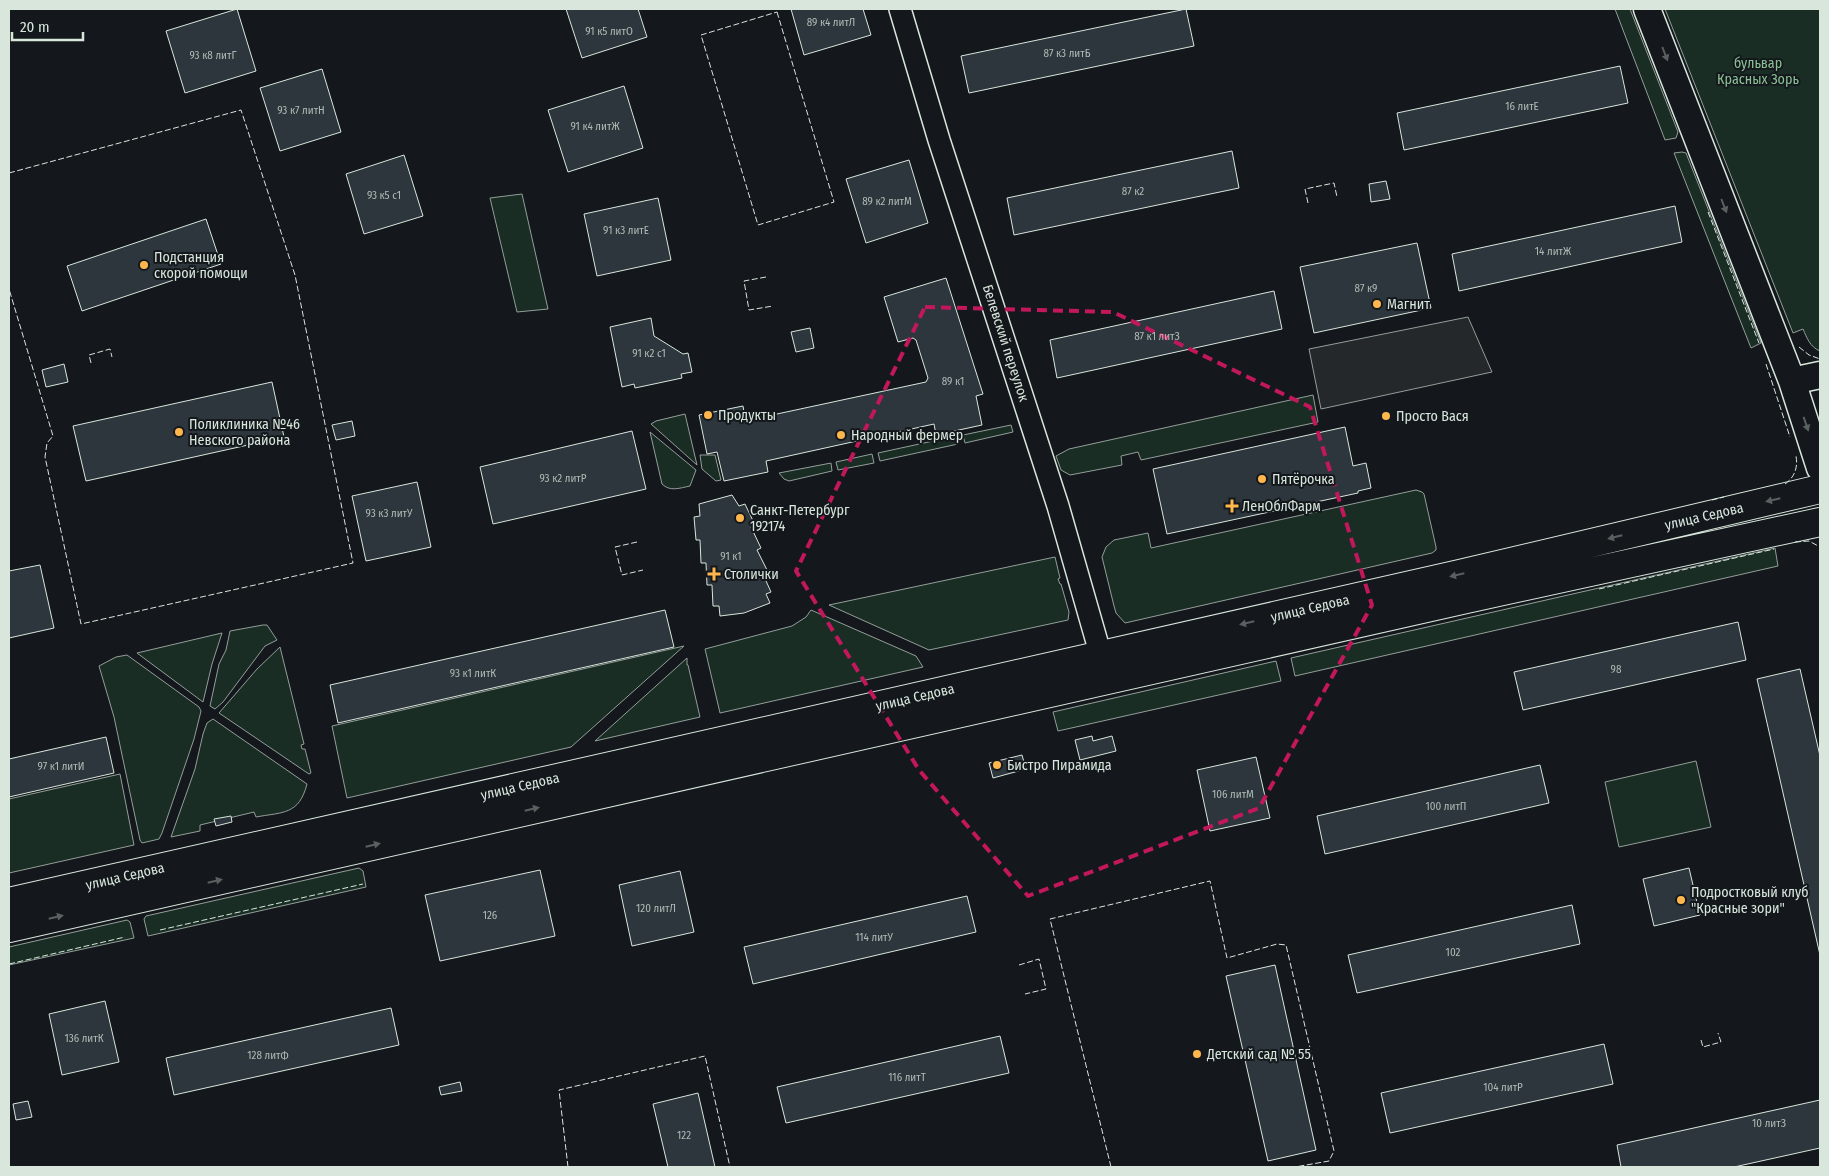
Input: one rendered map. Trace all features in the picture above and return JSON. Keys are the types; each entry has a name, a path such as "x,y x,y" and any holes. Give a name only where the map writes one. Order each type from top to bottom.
{"main road":[{"name":"улица Седова","path":"9,928 1104,667 1460,574 1820,489"},
{"name":"улица Седова","path":"9,902 1104,667 1466,599 1820,522"}],"street":[{"name":"Белевский переулок","path":"900,9 940,140 1058,506 1104,667"},
{"path":"1647,9 1792,381 1820,468"},
{"path":"1792,381 1820,375"}],"highlighted area":[{"path":"925,307 1113,312 1310,407 1372,605 1259,808 1028,896 919,770 796,571"}],"green space":[{"path":"1615,9 1630,9 1678,132 1676,138 1665,140"},
{"name":"бульвар Красных Зорь","path":"1665,9 1820,9 1820,351 1811,345 1803,329 1793,333"},
{"path":"1674,153 1686,153 1761,343 1751,348"},
{"path":"522,194 548,309 517,312 490,198"},
{"path":"1313,395 1318,422 1141,460 1138,452 1121,456 1122,465 1070,475 1061,470 1056,456 1069,449"},
{"path":"685,414 697,465 651,424"},
{"path":"1011,425 1013,432 965,443 963,435"},
{"path":"650,432 696,470 690,486 672,489 662,484"},
{"path":"956,436 958,444 880,461 878,453"},
{"path":"872,454 874,463 838,470 836,462"},
{"path":"700,455 715,455 721,480 716,481 702,469"},
{"path":"831,463 832,471 789,481 784,479 779,473"},
{"path":"1416,490 1424,494 1436,547 1436,550 1432,553 1125,623 1116,613 1102,557 1106,547 1114,540 1148,533 1151,548"},
{"path":"1775,548 1778,566 1295,676 1291,658"},
{"path":"1055,557 1060,578 1058,579 1069,612 1068,620 929,650 829,605"},
{"path":"811,610 916,656 923,667 720,713 705,649 792,626 806,617"},
{"path":"267,625 277,640 265,646 223,702 215,709 210,706 219,664 226,650 230,631"},
{"path":"222,633 203,702 137,653"},
{"path":"684,646 571,747 347,798 332,726"},
{"path":"280,647 304,744 301,745 302,749 305,749 311,773 309,774 219,713 257,669"},
{"path":"127,655 199,707 201,711 194,739 162,833 159,839 142,843 114,717 99,666 116,657"},
{"path":"687,658 687,665 700,717 595,741"},
{"path":"1276,661 1281,681 1058,731 1053,712"},
{"path":"213,719 307,784 304,794 294,807 282,813 256,817 254,812 200,825 200,831 171,837 195,769 203,734 207,723"},
{"path":"1696,761 1711,827 1619,847 1605,782"},
{"path":"120,774 134,845 9,873 9,799"},
{"path":"359,868 363,871 366,887 148,936 144,919 146,916"},
{"path":"127,920 130,922 134,938 9,965 9,947"}],"shaded area":[{"path":"1468,317 1492,372 1321,409 1309,349"}],"building":[{"path":"237,9 256,71 185,93 166,31"},
{"path":"566,9 638,9 647,37 582,58"},
{"path":"791,9 863,9 871,35 804,55"},
{"path":"1186,9 1194,46 969,93 961,56"},
{"path":"1620,66 1628,103 1404,150 1397,113"},
{"path":"322,69 341,132 280,151 260,88"},
{"path":"624,86 643,148 568,172 548,110"},
{"path":"1232,151 1239,188 1014,235 1007,198"},
{"path":"404,155 423,216 364,234 346,174"},
{"path":"909,160 928,223 866,243 846,179"},
{"path":"1386,181 1390,199 1371,202 1369,184"},
{"path":"658,198 671,260 597,276 584,214"},
{"path":"1675,206 1682,242 1459,291 1452,254"},
{"name":"Подстанция скорой помощи","path":"206,219 221,264 82,311 67,266"},
{"path":"1417,243 1431,308 1314,333 1300,267"},
{"path":"946,278 983,394 976,396 982,425 936,435 934,424 766,461 768,472 724,481 717,452 707,454 699,415 743,406 745,418 749,420 926,382 928,378 916,340 913,338 898,342 884,297"},
{"path":"1274,291 1282,329 1057,378 1050,340"},
{"path":"651,318 654,336 683,354 688,353 692,372 681,374 682,378 635,388 634,384 622,387 610,327"},
{"path":"810,328 814,348 796,352 791,332"},
{"path":"64,364 68,382 46,387 42,370"},
{"name":"Поликлиника №46 Невского района","path":"272,382 284,437 86,481 73,426"},
{"path":"352,421 355,436 336,440 332,425"},
{"name":"Пятёрочка","path":"1345,427 1353,466 1366,463 1371,488 1358,491 1358,493 1167,534 1153,469"},
{"path":"632,431 646,489 493,524 480,467"},
{"path":"417,482 431,547 366,561 352,496"},
{"path":"732,495 739,506 745,504 755,525 751,527 761,548 757,550 767,570 762,572 771,592 766,594 770,603 744,613 720,616 719,606 713,606 712,585 707,585 706,563 701,563 700,540 696,540 694,517 700,516 699,504"},
{"path":"40,565 54,628 9,638 9,571"},
{"path":"665,610 674,647 338,723 330,685"},
{"path":"1738,622 1746,660 1523,710 1514,672"},
{"path":"1800,669 1820,756 1820,955 1757,679"},
{"path":"1092,736 1093,741 1112,736 1116,751 1080,760 1075,740"},
{"path":"106,737 114,773 9,797 9,759"},
{"path":"1022,755 1026,769 993,778 989,763"},
{"path":"1256,757 1270,818 1210,831 1197,770"},
{"path":"1540,765 1549,803 1325,854 1317,816"},
{"path":"231,816 232,822 216,826 214,819"},
{"path":"1689,868 1700,915 1654,926 1643,879"},
{"path":"540,870 555,936 440,961 425,895"},
{"path":"680,871 694,932 632,946 619,885"},
{"path":"967,896 976,932 753,984 744,947"},
{"path":"1572,905 1580,944 1357,993 1348,955"},
{"path":"1275,965 1316,1150 1268,1161 1226,976"},
{"path":"105,1001 119,1062 62,1075 49,1014"},
{"path":"391,1008 399,1045 174,1095 166,1058"},
{"path":"1000,1036 1009,1073 786,1123 777,1087"},
{"path":"1604,1044 1613,1084 1390,1133 1381,1093"},
{"path":"460,1082 462,1091 441,1095 439,1087"},
{"path":"698,1093 715,1167 668,1167 653,1104"},
{"path":"1820,1100 1820,1148 1734,1167 1621,1167 1617,1145"},
{"path":"28,1101 32,1117 16,1120 13,1104"}],"fence":[{"path":"777,12 834,202 758,225 701,35 777,12"},
{"path":"9,173 241,110 295,275 353,563 81,624 45,457 47,443 53,436 9,289"},
{"path":"1308,203 1305,189 1334,183 1337,197"},
{"path":"1708,212 1759,343"},
{"path":"766,277 744,281 749,310 773,306"},
{"path":"1799,347 1809,355 1820,359"},
{"path":"91,363 89,355 110,349 112,357"},
{"path":"1766,364 1790,437"},
{"path":"1785,484 1795,472 1796,456"},
{"path":"1712,500 1724,497"},
{"path":"1795,542 1809,541 1820,547"},
{"path":"637,542 615,547 622,575 643,570"},
{"path":"1599,589 1774,549"},
{"path":"1111,1167 1050,919 1210,881 1227,958 1277,944 1286,945 1334,1151 1329,1161 1295,1167"},
{"path":"160,930 363,884"},
{"path":"9,964 125,937"},
{"path":"1019,965 1039,959 1046,989 1025,994"},
{"path":"1701,1040 1703,1047 1721,1042 1718,1033"},
{"path":"568,1167 559,1090 705,1056 730,1167"}],"place":[{"name":"Подстанция скорой помощи","path":"144,265"},
{"name":"Магнит","path":"1377,304"},
{"name":"Продукты","path":"708,415"},
{"name":"Просто Вася","path":"1386,416"},
{"name":"Поликлиника №46 Невского района","path":"179,432"},
{"name":"Народный фермер","path":"841,435"},
{"name":"Пятёрочка","path":"1262,479"},
{"name":"ЛенОблФарм","path":"1232,506"},
{"name":"Санкт-Петербург 192174","path":"740,518"},
{"name":"Столички","path":"714,574"},
{"name":"Бистро Пирамида","path":"997,765"},
{"name":"Подростковый клуб \"Красные зори\"","path":"1681,900"},
{"name":"Детский сад № 55","path":"1197,1054"}]}
